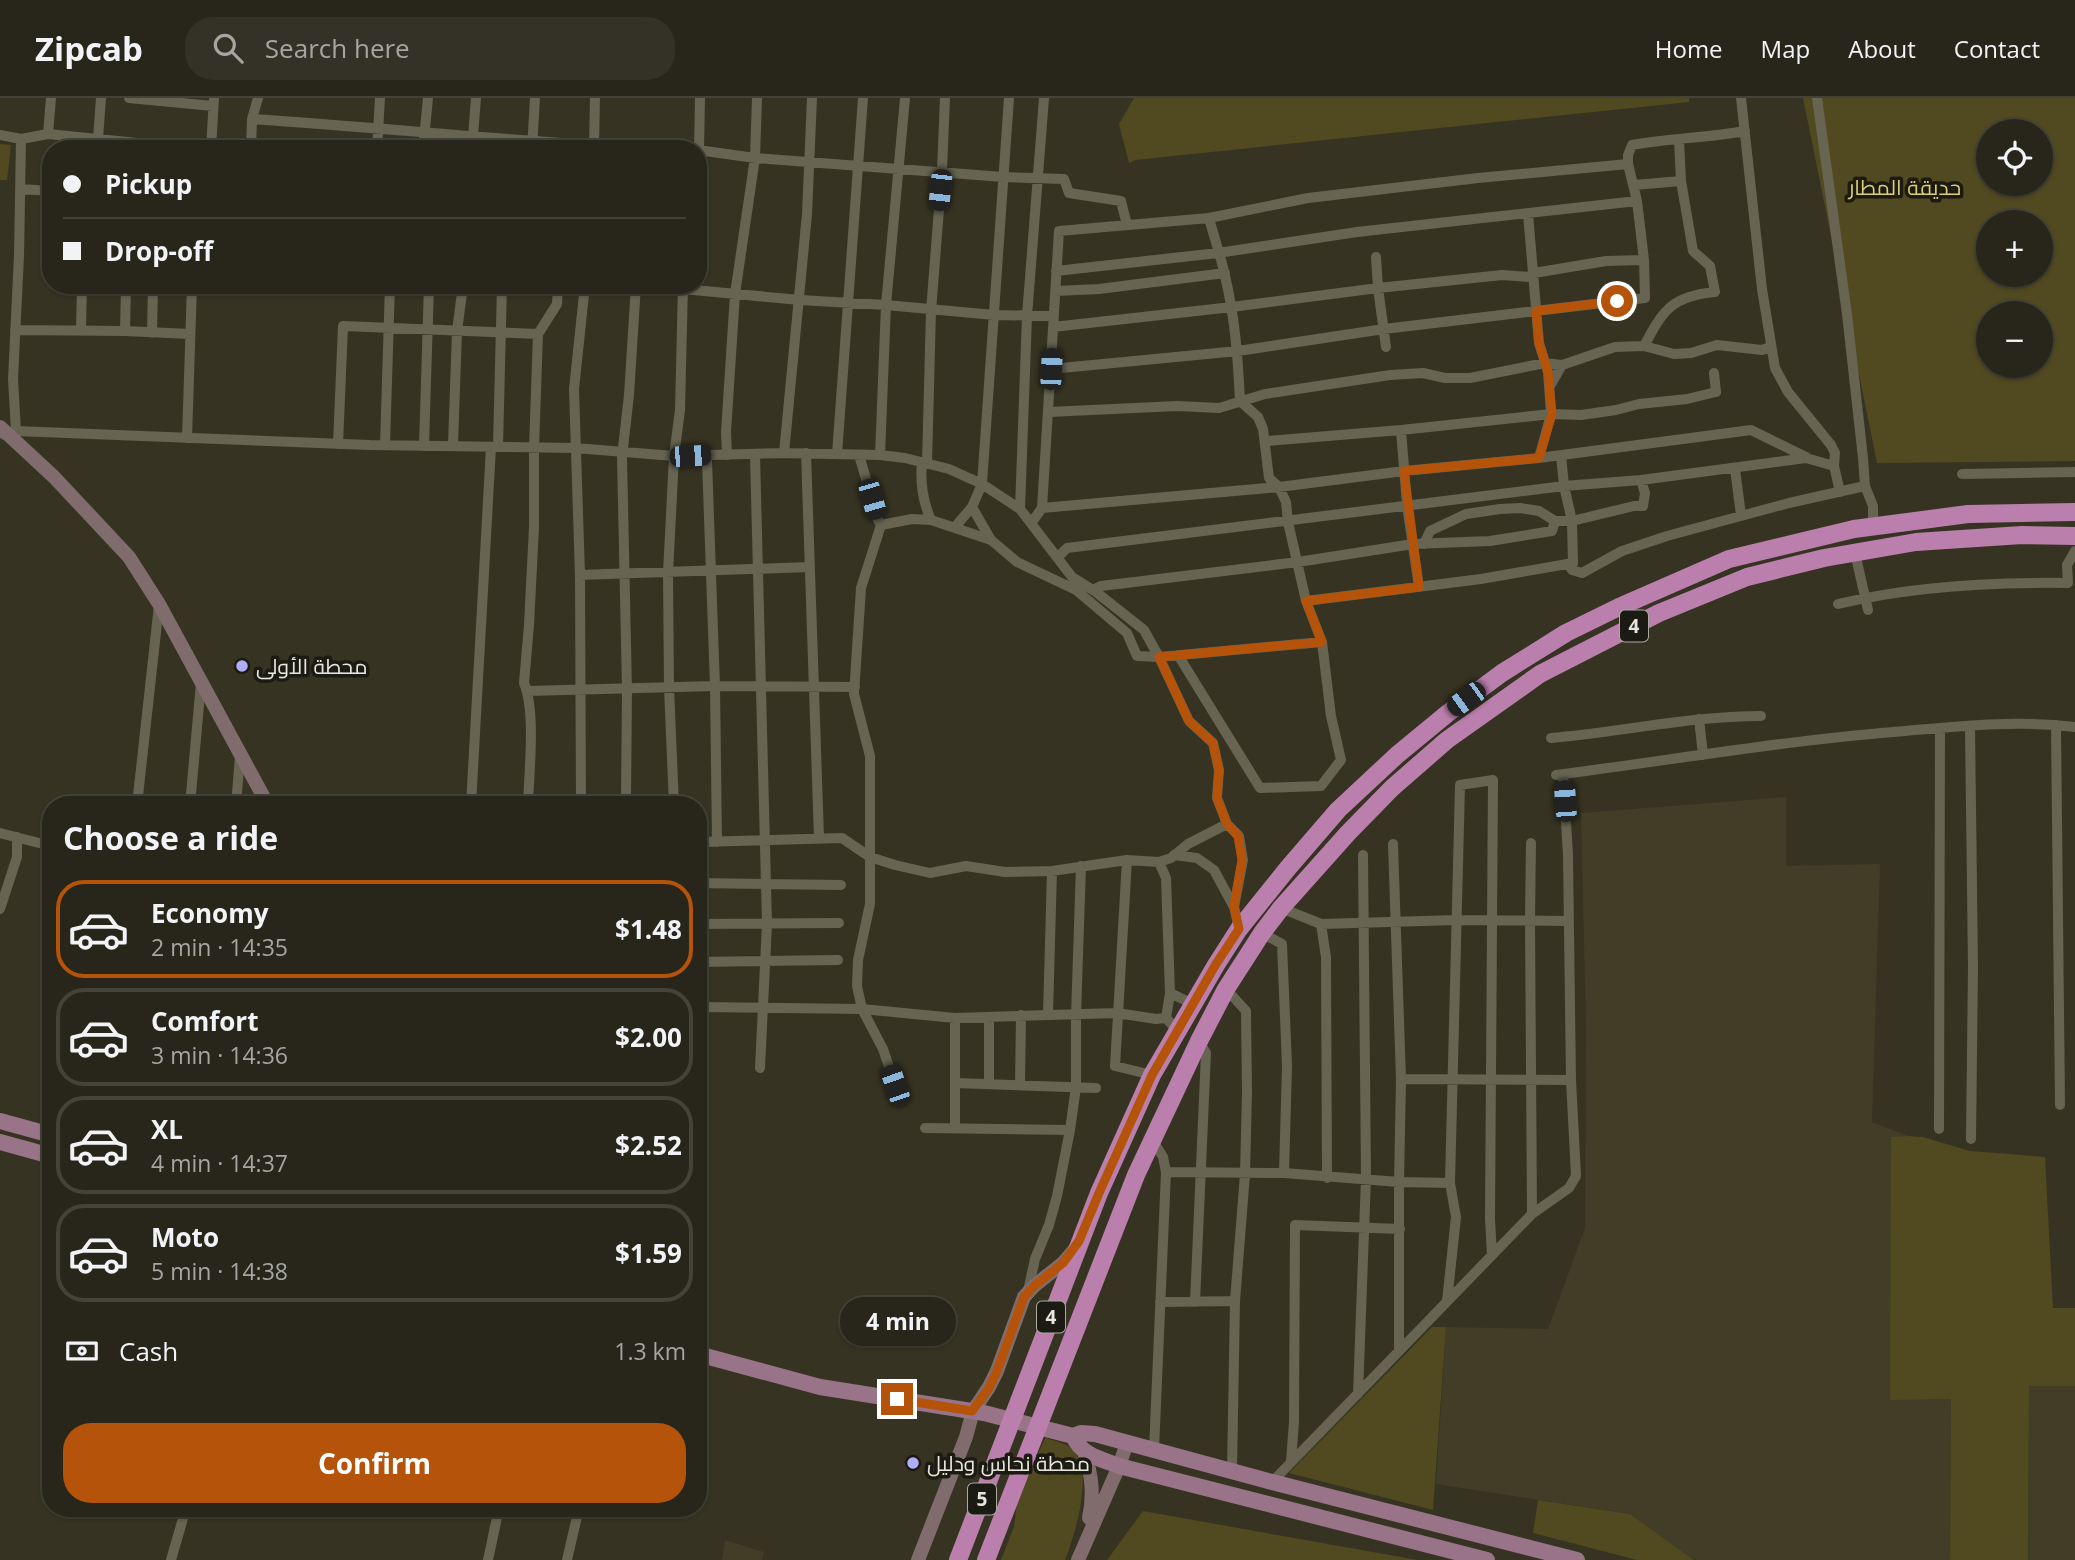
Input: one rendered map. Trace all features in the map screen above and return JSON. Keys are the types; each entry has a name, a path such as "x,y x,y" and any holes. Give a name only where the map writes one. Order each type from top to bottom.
{"highway":[{"name":"4","path":"1018,1403 1079,1241 1172,1024 1193,1003 1239,929 1288,868 1338,810 1397,755 1502,673 1566,633 1728,559 1874,526 1968,514 2075,512"},
{"name":"4","path":"1047,1404 1151,1139 1226,989 1281,908 1392,788 1447,740 1540,674 1658,613 1746,577 1824,558 1916,542 2022,535 2075,536"},
{"name":"5","path":"958,1560 1018,1403"},
{"name":"5","path":"986,1560 1047,1404"}],"main road":[{"path":"0,1121 42,1133"},
{"path":"0,1142 42,1154"},
{"path":"707,1356 820,1387 972,1411 1073,1436 1089,1433 1577,1560"},
{"path":"1073,1436 1084,1452 1119,1466 1487,1560"}],"street":[{"path":"48,134 51,98"},
{"path":"98,139 101,98"},
{"path":"129,98 214,102 212,140"},
{"path":"252,140 257,98"},
{"path":"377,140 380,98"},
{"path":"424,140 428,98"},
{"path":"473,140 476,98"},
{"path":"532,140 535,98"},
{"path":"594,140 595,98"},
{"path":"698,140 700,98"},
{"path":"727,455 726,432 735,294 755,158 757,98"},
{"path":"784,453 807,214 812,98"},
{"path":"837,454 863,98"},
{"path":"880,455 886,305 905,98"},
{"path":"932,520 925,508 920,478 924,463 945,98"},
{"path":"955,527 972,507 982,484 1009,98"},
{"path":"1020,509 1027,316 1044,98"},
{"path":"1751,98 1742,102 1770,347 1775,368 1788,393 1835,453 1834,466 1840,492"},
{"path":"1816,98 1847,314 1865,485 1874,506 1874,526"},
{"path":"253,119 425,131 498,140"},
{"path":"1051,369 1238,351 1384,329 1645,298 1644,260 1637,201 1628,164 1632,145 1745,131"},
{"path":"0,135 21,139 48,134 103,140"},
{"path":"6,432 13,379 21,139"},
{"path":"1644,346 1660,317 1676,302 1701,293 1715,292 1710,266 1693,251 1681,181 1679,139"},
{"path":"707,151 755,158 1063,179 1069,193 1121,201 1127,225"},
{"path":"1032,522 1042,508 1059,231 1209,218 1308,198 1628,164"},
{"path":"1634,185 1681,181"},
{"path":"20,189 42,190"},
{"path":"1056,271 1217,253 1357,232 1637,201"},
{"path":"1528,214 1539,343 1548,372 1552,414 1539,458"},
{"path":"1178,655 1260,788 1321,786 1341,760 1331,716 1322,642 1306,601 1286,502 1279,488 1269,478 1263,429 1258,417 1240,401 1238,351 1231,307 1209,218"},
{"path":"1377,257 1386,347"},
{"path":"1053,327 1378,288 1502,275 1529,277 1534,273 1606,261 1644,260"},
{"path":"1056,291 1099,289 1224,273"},
{"path":"707,290 994,316 1054,316"},
{"path":"81,330 82,294"},
{"path":"125,331 126,294"},
{"path":"152,333 153,294"},
{"path":"187,438 192,294"},
{"path":"385,445 390,294"},
{"path":"424,446 428,294"},
{"path":"453,445 457,331 462,294"},
{"path":"472,796 502,294"},
{"path":"528,796 531,739 524,683 533,551 538,334 556,304 557,294"},
{"path":"581,796 580,575 574,388 584,294"},
{"path":"625,796 627,690 622,451 629,395 635,294"},
{"path":"674,796 668,573 674,456 680,410 683,294"},
{"path":"338,444 343,326 538,334"},
{"path":"15,330 190,334"},
{"path":"1049,412 1177,406 1219,408 1265,394 1390,375 1423,373 1445,378 1470,378 1545,363 1562,365 1615,347 1644,346 1674,354 1691,353 1717,345 1762,350 1770,347"},
{"path":"1549,386 1562,365"},
{"path":"1266,441 1552,414 1581,415 1616,411 1639,404 1716,393 1714,373"},
{"path":"1401,430 1407,505 1418,544 1419,587"},
{"path":"1042,508 1279,488 1751,430 1806,458 1834,466"},
{"path":"6,432 338,444 575,448 674,456 859,454 880,455 949,469 982,484 1020,509 1072,577 1144,630 1189,721 1213,743 1219,770 1217,798 1227,824 1238,836 1242,860 1234,906"},
{"path":"6,432 54,477 129,557 159,604 263,796"},
{"path":"806,453 819,838"},
{"path":"859,454 881,525 862,588 855,687 870,757 870,904 857,986 862,1009 883,1049 895,1085"},
{"path":"705,455 715,687 717,842"},
{"path":"755,455 767,884 765,1007 760,1068"},
{"path":"1306,601 1481,579 1573,563 1572,521 1564,486 1561,455"},
{"path":"1058,557 1067,548 1564,486 1735,469 1806,458"},
{"path":"1735,469 1741,516"},
{"path":"1962,474 2075,471"},
{"path":"1418,544 1430,531 1466,514 1520,508 1539,511 1555,521 1572,521 1643,506 1641,480"},
{"path":"1569,564 1572,570 1582,573 1622,551 1667,536 1865,485"},
{"path":"972,507 991,540 1017,562 1076,590 1127,633 1137,656 1159,657 1322,642"},
{"path":"881,525 912,519 932,520 991,540"},
{"path":"1093,590 1101,586 1418,544 1490,541 1534,535 1552,531 1555,521"},
{"path":"1838,604 1865,597 1985,584 2072,583 2067,565 2075,551"},
{"path":"1855,553 1868,610"},
{"path":"580,575 808,567"},
{"path":"138,796 159,604"},
{"path":"191,796 201,681"},
{"path":"527,691 855,687"},
{"path":"1551,738 1699,719 1761,716"},
{"path":"1699,719 1703,755"},
{"path":"1272,1482 1532,1214 1570,1188 1576,1175 1571,1080 1568,855 1560,775 1830,737 2003,724 2075,727"},
{"path":"2056,725 2060,1105"},
{"path":"1970,726 1973,967 1971,1139"},
{"path":"1939,1129 1940,728"},
{"path":"237,796 240,756"},
{"path":"1447,1301 1456,1217 1450,1183 1460,785 1493,780 1492,1255"},
{"path":"707,842 842,838 870,857 930,873 966,866 1004,872 1052,871 1127,860 1159,862 1227,824"},
{"path":"0,833 42,843"},
{"path":"0,909 17,857 17,837"},
{"path":"1393,844 1401,1079 1399,1350"},
{"path":"1531,844 1532,1214"},
{"path":"1174,855 1197,858 1214,870 1234,906 1239,929"},
{"path":"1359,1394 1366,1178 1363,855"},
{"path":"1127,860 1115,1066 1152,1075"},
{"path":"707,1007 862,1009 955,1018 1118,1013 1172,1024 1166,878 1159,862"},
{"path":"1031,1289 1035,1259 1057,1196 1076,1087 1081,866"},
{"path":"1048,1014 1052,871"},
{"path":"707,883 841,885"},
{"path":"1281,908 1321,924 1457,920 1569,921"},
{"path":"707,924 838,923"},
{"path":"1321,924 1326,957 1327,1178"},
{"path":"1262,933 1282,944 1287,1066 1284,1173"},
{"path":"707,962 838,960"},
{"path":"1226,989 1246,1011 1245,1174 1235,1301 1232,1471"},
{"path":"1170,993 1193,1003"},
{"path":"1020,1085 1021,1015"},
{"path":"989,1017 989,1083"},
{"path":"955,1018 955,1127"},
{"path":"1195,1302 1206,1053 1199,1041"},
{"path":"1401,1079 1571,1080"},
{"path":"955,1083 1096,1088"},
{"path":"925,1128 1070,1130"},
{"path":"1151,1139 1163,1157 1166,1172 1154,1450"},
{"path":"1166,1172 1284,1173 1327,1178 1450,1183"},
{"path":"1291,1461 1294,1422 1295,1225 1400,1229"},
{"path":"918,1560 965,1437 972,1411 989,1388 997,1371 1021,1304 1031,1289 1063,1263 1079,1241"},
{"path":"1031,1289 1051,1286 1060,1293"},
{"path":"1160,1302 1235,1301"},
{"path":"1078,1560 1127,1443"},
{"path":"1084,1452 1092,1479 1093,1501 1086,1541"},
{"path":"171,1560 183,1517"},
{"path":"488,1560 497,1517"},
{"path":"567,1560 577,1517"}],"shaded area":[{"path":"1786,797 1786,866 1880,864 1872,1122 1953,1153 1950,1560 1694,1560 1630,1514 1436,1484 1446,1327 1548,1329 1585,1228 1586,1026 1581,813"},
{"path":"2029,1386 2075,1386 2075,1560 2028,1560"},
{"path":"725,1540 764,1552 762,1560 722,1560"}],"green space":[{"path":"1134,98 1689,98 1689,102 1135,160 1129,163 1119,124"},
{"name":"حديقة المطار","path":"1803,98 2075,98 2075,461 1877,463"},
{"path":"0,144 11,145 7,180 0,180"},
{"path":"1891,1137 1923,1137 1970,1151 2045,1157 2053,1308 2075,1308 2075,1386 2029,1386 2028,1560 1950,1560 1951,1399 1890,1400"},
{"path":"1432,1327 1446,1327 1433,1510 1289,1473"},
{"path":"1045,1438 1069,1446 1080,1463 1080,1506 1069,1549 1065,1560 1001,1560 1014,1527 1017,1502"},
{"path":"1538,1500 1630,1514 1694,1560 1637,1560 1533,1533"},
{"path":"1143,1511 1418,1560 1107,1560"}],"place":[{"name":"محطة الأولى","path":"242,666"},
{"name":"محطة نحاس ودليل","path":"913,1463"}],"route":[{"path":"897,1399 972,1411 989,1388 1024,1297 1072,1254 1152,1075 1239,929 1234,906 1242,860 1238,836 1227,824 1217,798 1219,770 1213,743 1189,721 1159,657 1322,642 1306,601 1419,587 1404,471 1539,458 1552,414 1548,372 1539,343 1536,311 1617,301"}]}
